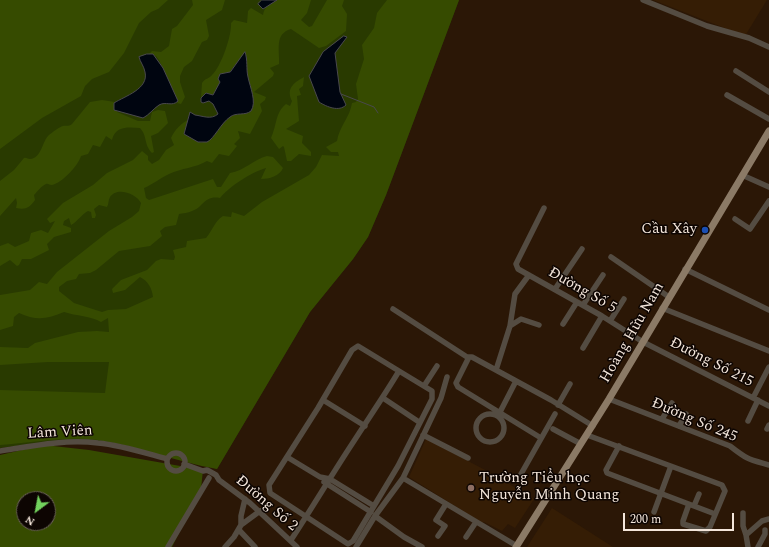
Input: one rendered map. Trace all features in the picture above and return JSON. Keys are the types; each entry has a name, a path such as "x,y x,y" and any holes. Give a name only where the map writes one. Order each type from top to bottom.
{"main road":[{"name":"Hoàng Hữu Nam","path":"517,547 593,426 685,269 769,131"}],"street":[{"path":"643,0 707,26 749,38 769,47"},
{"path":"736,71 769,92"},
{"path":"727,95 769,119"},
{"path":"742,175 769,187"},
{"path":"735,219 750,229 769,201"},
{"name":"Đường Số 5","path":"544,208 516,264 518,269 602,316 642,342"},
{"path":"555,289 582,249"},
{"path":"611,258 669,297"},
{"path":"685,269 769,310"},
{"path":"563,324 603,274"},
{"path":"496,370 510,326 515,294 529,275"},
{"path":"610,321 624,299"},
{"path":"662,308 769,351"},
{"path":"393,309 467,357 472,357 496,370 593,426"},
{"path":"582,348 602,316"},
{"path":"510,326 521,318 539,325"},
{"name":"Đường Số 215","path":"642,342 769,406"},
{"path":"356,547 373,514 374,506 398,466 432,399 432,391 358,346 352,350 323,400 268,488 270,493 348,544 353,541 373,514 403,478 441,398 447,377"},
{"path":"469,357 456,383 458,387 499,414 541,438"},
{"path":"424,386 437,366"},
{"path":"748,421 755,399 769,367"},
{"path":"291,540 399,371"},
{"path":"499,414 516,382"},
{"path":"558,406 570,384"},
{"path":"383,398 419,422"},
{"name":"Đường Số 245","path":"609,399 730,446 741,456 752,462 769,465"},
{"path":"323,400 365,426"},
{"path":"662,419 672,404"},
{"path":"487,414 499,414 504,425 502,436 492,441 482,439 476,430 478,420 487,414"},
{"path":"521,474 555,414"},
{"path":"679,426 686,414"},
{"path":"553,429 582,444"},
{"path":"423,435 468,458"},
{"path":"587,435 722,485 725,491 710,527 706,531 683,524 691,505 699,494"},
{"name":"Lâm Viên","path":"0,451 34,445 85,442 110,445 167,460"},
{"path":"619,446 606,470 607,473 715,514"},
{"name":"Lâm Viên","path":"178,453 183,456 184,464 181,469 173,471 168,467 167,460 170,455 178,453"},
{"path":"287,457 320,477 330,479 374,506"},
{"name":"Lâm Viên","path":"184,464 203,472 210,471 216,474 219,480"},
{"path":"654,512 670,466"},
{"name":"Lâm Viên","path":"203,472 208,478"},
{"path":"320,477 326,485 373,514 404,537 422,547"},
{"path":"168,547 208,478 219,480"},
{"path":"403,478 517,547"},
{"name":"Đường Số 2","path":"219,480 260,511 297,547"},
{"path":"245,499 240,528 255,547"},
{"path":"438,536 445,526 436,520 446,504"},
{"path":"225,547 240,528 260,511"},
{"path":"743,513 743,526 748,547"},
{"path":"746,535 762,521 769,519"},
{"path":"466,537 476,522"},
{"path":"758,547 765,534 765,530"}],"shaded area":[{"path":"262,0 277,0 263,9 258,4"},
{"path":"653,0 767,0 745,36"},
{"path":"344,36 347,37 335,53 340,92 346,105 340,108 333,108 319,102 309,76 323,52"},
{"path":"245,52 247,74 253,99 253,107 251,111 230,117 207,142 198,142 184,134 190,112 195,115 207,117 213,117 218,114 213,104 209,101 203,103 201,102 201,98 206,93 213,95 220,82 218,79 220,74 230,72"},
{"path":"147,54 153,54 163,68 178,101 173,104 159,105 143,118 114,110 114,103 135,91 143,83 145,72 139,57"},
{"name":"Trường Tiểu học Nguyễn Minh Quang","path":"426,439 489,472 534,499 515,528 508,524 502,531 484,522 482,523 409,477"},
{"path":"552,508 613,547 527,547"}],"green space":[{"path":"0,0 459,0 386,195 368,237 353,259 310,312 217,469 161,454 100,442 24,445 0,448"},
{"path":"0,0 168,0 139,23 124,53 109,72 92,79 85,86 81,96 42,118 0,149"},
{"path":"192,0 225,0 222,10 206,20 209,36 207,40 202,42 192,61 184,67 180,76 180,82 185,97 181,104 177,103 178,101 159,60 156,56 149,54 152,51 161,52 169,46 172,29 177,26 193,5"},
{"path":"277,0 311,0 307,13 301,20 309,27 312,26 327,0 344,0 342,6 347,14 346,31 326,46 319,48 291,29 286,31 282,35 279,43 279,64 270,68 274,73 273,76 254,92 266,97 260,104 262,111 250,134 238,131 240,138 234,144 237,146 229,156 219,154 212,163 207,161 174,172 144,188 146,198 149,200 213,179 217,187 221,187 230,173 240,170 267,156 273,157 283,168 282,171 274,176 261,179 266,168 260,170 229,189 220,198 210,198 196,209 179,214 176,225 165,227 160,231 162,236 150,246 119,251 96,270 90,273 79,274 76,279 67,281 59,287 59,291 74,303 102,312 108,310 126,309 153,297 149,285 140,277 125,290 113,293 112,289 121,280 147,270 156,261 161,259 174,260 175,257 173,250 186,247 187,241 206,238 223,216 231,217 232,212 244,216 262,202 309,175 316,167 322,155 339,156 338,152 331,152 326,147 337,141 352,103 356,102 358,99 356,84 364,59 362,45 374,28 377,13 387,0 459,0 386,195 368,237 353,259 310,312 217,469 128,446 98,440 61,439 0,445 0,390 105,393 109,362 48,362 0,365 0,347 28,348 35,343 78,332 109,332 108,318 101,322 93,318 64,312 47,318 36,318 19,313 14,317 13,326 0,330 0,295 30,290 39,282 47,284 57,272 109,231 139,211 141,203 127,192 117,192 113,194 109,198 107,207 99,205 94,209 96,215 95,218 92,218 91,212 88,211 71,225 69,218 64,221 63,225 71,228 71,232 54,237 47,244 49,250 31,259 22,259 17,266 10,260 0,266 0,246 8,243 15,247 29,241 31,233 41,230 48,233 55,221 50,223 47,219 63,203 93,185 107,173 133,160 142,151 148,156 148,160 152,164 159,160 166,150 174,145 171,138 174,132 189,119 184,134 201,143 212,139 220,125 231,115 249,113 253,100 247,77 245,52 230,72 220,74 220,81 215,94 204,94 201,98 202,83 211,76 219,65 228,43 231,23 234,20 247,23 248,11 251,8 263,15 268,6"},
{"path":"304,77 303,86 299,89 301,95 297,96 299,121 286,129 303,136 302,143 311,152 311,156 299,154 291,161 287,161 284,147 283,146 279,149 271,138 280,111 286,104 290,106 292,101 290,97 290,90 294,84"},
{"path":"102,100 115,102 117,112 138,121 150,121 152,112 158,110 165,111 168,123 158,133 151,136 154,152 152,153 149,149 144,134 140,128 123,128 116,132 112,140 106,136 100,147 93,145 88,154 81,156 65,178 56,184 47,184 42,186 34,195 35,200 29,207 22,209 16,208 16,198 0,216 0,181 14,170 24,158 30,159 37,156 49,135 61,127 72,124 90,102"},
{"path":"44,445 89,450 203,470 201,489 172,547 0,547 0,455"}],"waterway":[{"path":"341,94 374,107 378,113"}],"place":[{"name":"Cầu Xây","path":"705,230"},
{"name":"Trường Tiểu học Nguyễn Minh Quang","path":"471,488"}]}
